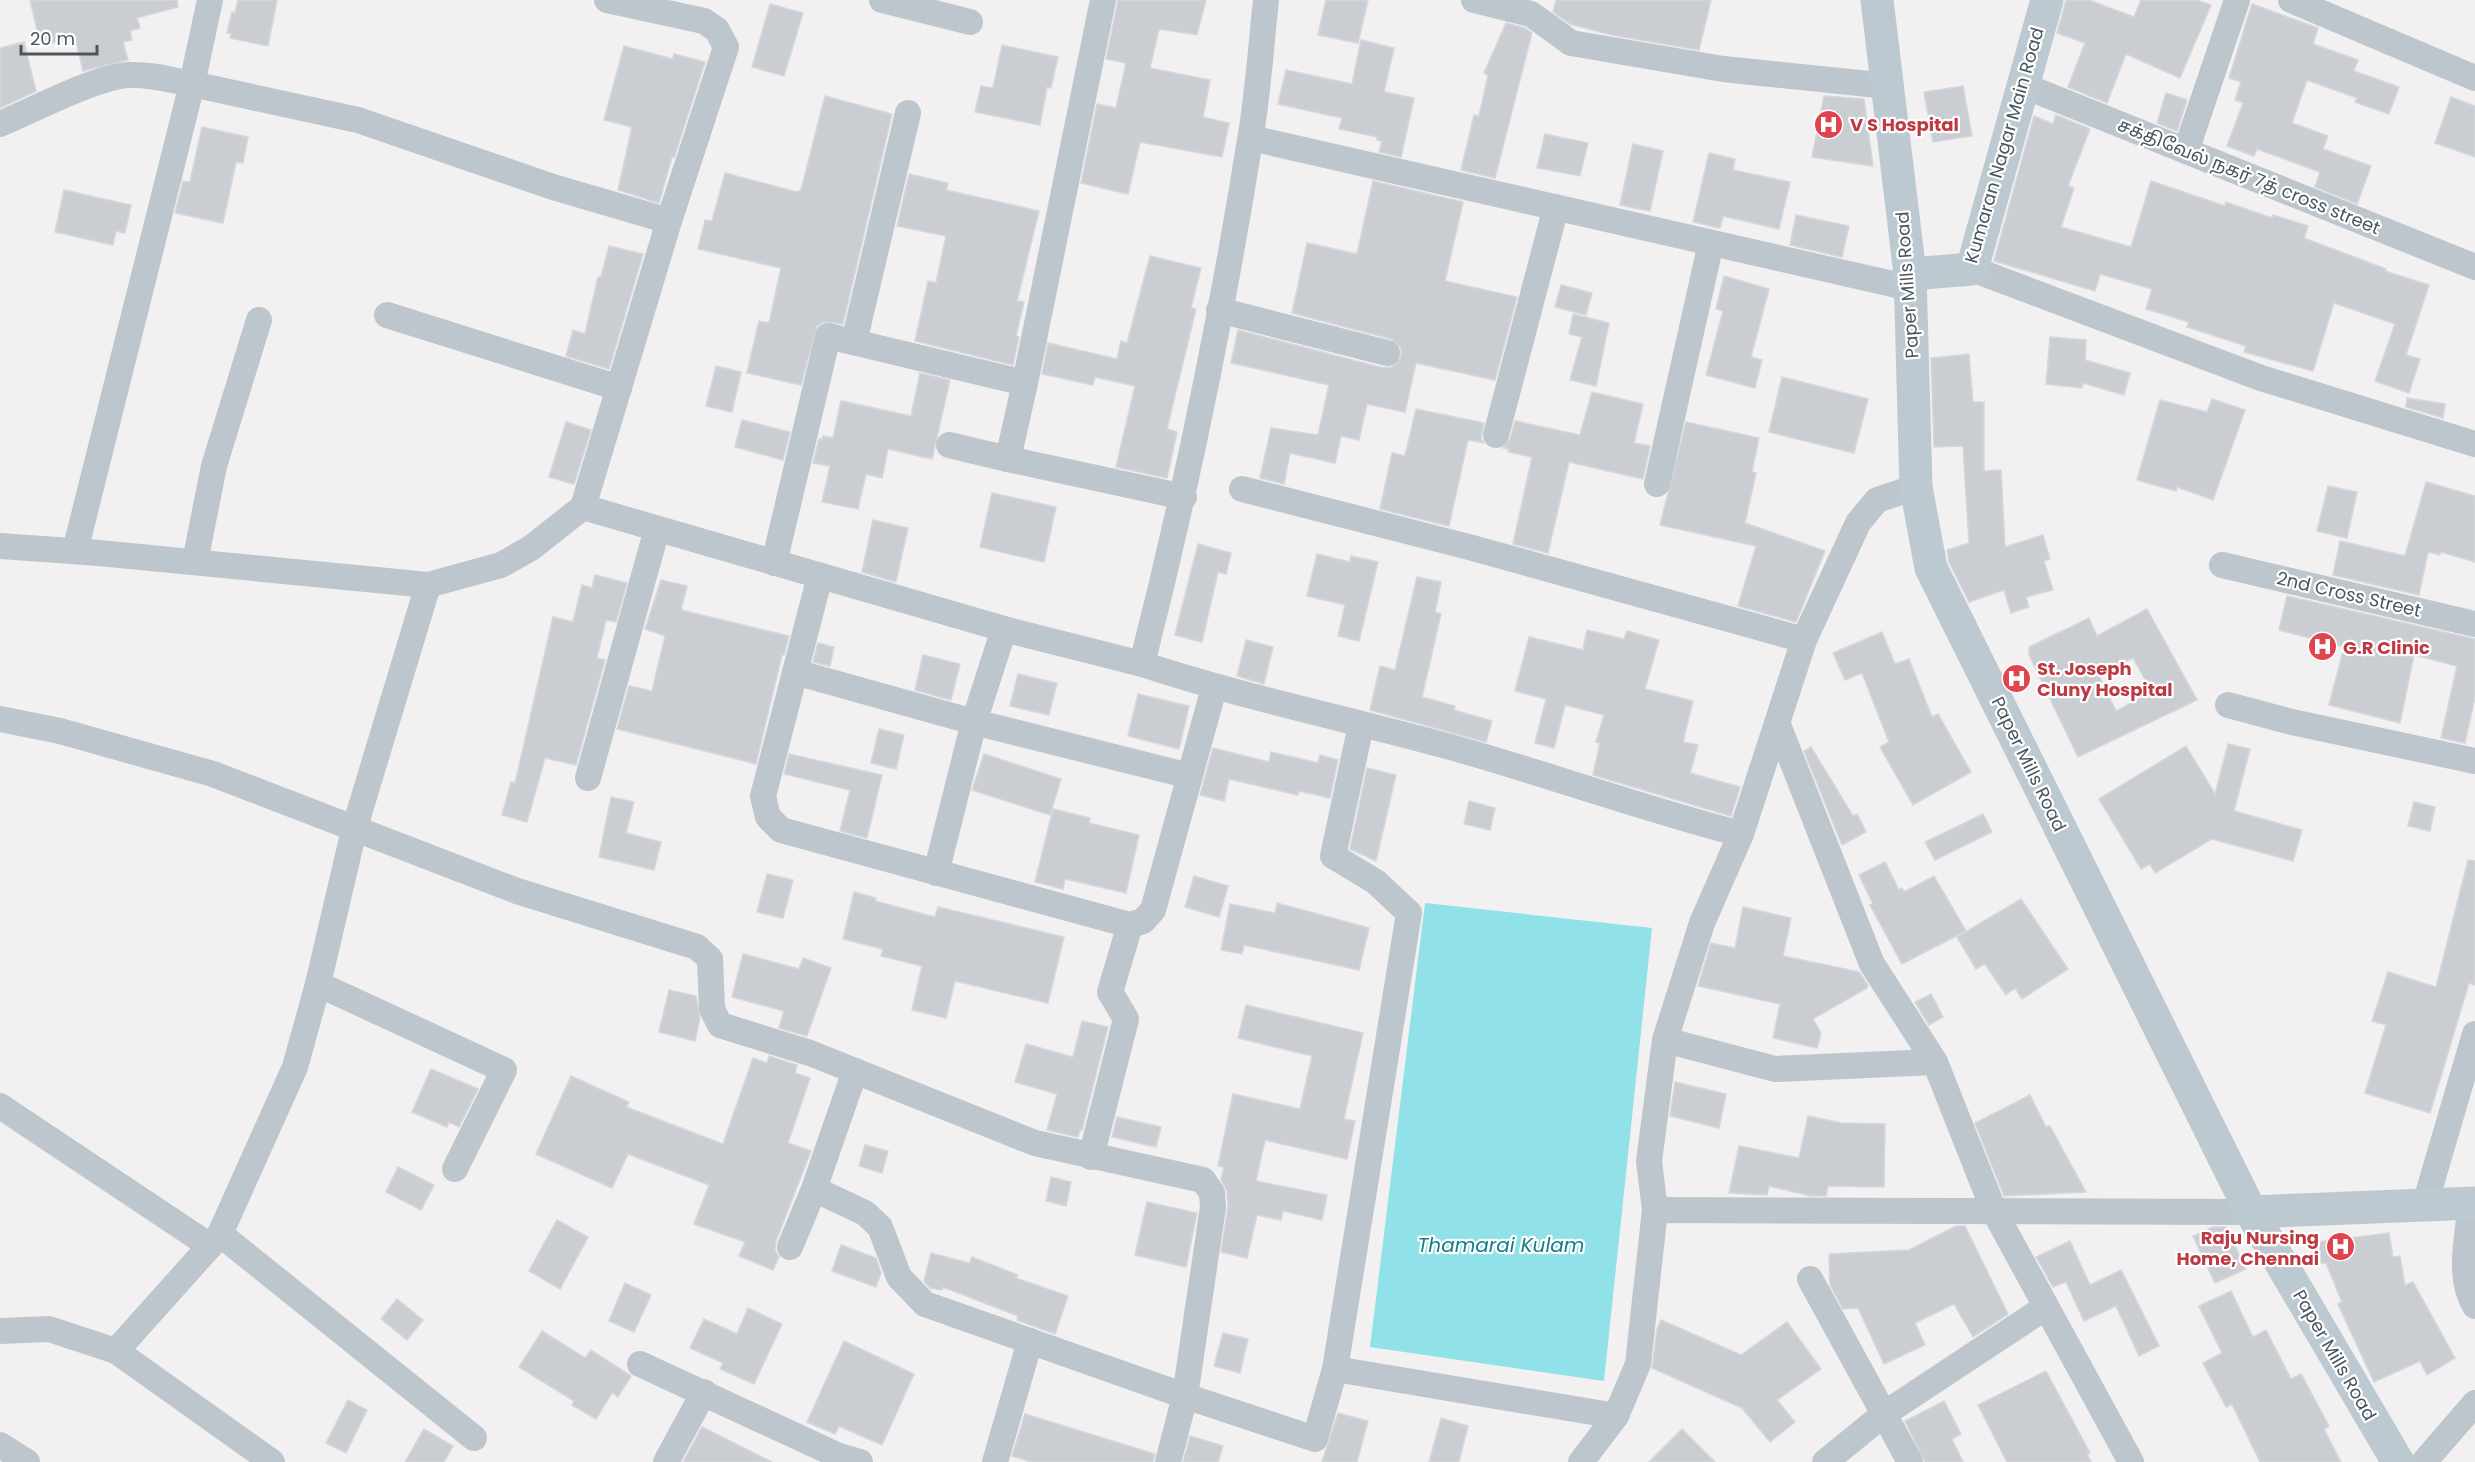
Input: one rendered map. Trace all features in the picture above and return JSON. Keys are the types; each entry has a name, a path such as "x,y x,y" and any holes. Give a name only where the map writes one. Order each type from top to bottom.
{"main road":[{"name":"Paper Mills Road","path":"1877,0 1910,281 1916,487 1931,568 2251,1212 2398,1462"},
{"name":"Kumaran Nagar Main Road","path":"1910,281 1972,269 2047,0"},
{"path":"2251,1212 2473,1203"}],"street":[{"path":"75,551 192,84 210,0"},
{"path":"0,546 75,551 428,585 501,565 540,542 583,507 669,221 726,46 706,10 607,0"},
{"path":"882,0 970,22"},
{"path":"1008,459 1103,0"},
{"path":"1142,664 1184,497 1219,310 1251,138 1266,0"},
{"path":"1474,0 1533,7 1571,43 1724,69 1888,86"},
{"path":"2186,151 2237,0"},
{"path":"2291,0 2475,78"},
{"path":"0,123 91,84 126,75 145,75 358,120 553,186 669,221"},
{"name":"சக்திவேல் நகர் 7த் cross street","path":"2022,85 2475,267"},
{"path":"854,342 908,113"},
{"path":"1251,138 1712,243 1910,281"},
{"path":"1496,435 1556,207"},
{"path":"1657,484 1712,243"},
{"path":"1972,269 2261,378 2475,444"},
{"path":"1219,310 1387,352"},
{"path":"387,315 619,388"},
{"path":"195,562 214,466 259,320"},
{"path":"774,563 828,336 1025,383"},
{"path":"949,445 1184,497"},
{"path":"1581,1462 1616,1416 1638,1364 1655,1210 1649,1161 1665,1040 1702,923 1741,834 1804,640 1858,523 1877,500 1916,487"},
{"path":"1242,489 1469,547 1804,640"},
{"path":"583,507 1004,629 1142,664 1214,688 1455,748 1668,815 1741,834"},
{"path":"588,778 657,529"},
{"name":"2nd Cross Street","path":"2222,565 2475,624"},
{"path":"820,576 763,796 768,817 781,830 1130,925 1143,921 1153,910 1214,688"},
{"path":"116,1351 215,1240 296,1067 354,830 428,585"},
{"path":"936,873 974,722 1004,629"},
{"path":"795,672 974,722 1190,776"},
{"path":"2228,705 2292,722 2475,761"},
{"path":"0,719 60,731 213,774 354,830 559,906 697,947 710,959 712,1009 720,1025 810,1053 1035,1143 1203,1180 1212,1193 1213,1207 1185,1396 1168,1462"},
{"path":"814,1190 865,1213 880,1227 899,1277 925,1304 1185,1396 1316,1450 1335,1369 1409,913 1376,882 1333,856 1361,724"},
{"path":"1778,725 1872,964 1935,1062 1994,1211 2131,1462"},
{"path":"1091,1157 1126,1019 1110,992 1130,925"},
{"path":"318,984 504,1070 455,1169"},
{"path":"2425,1204 2475,1034"},
{"path":"1665,1040 1775,1069 1935,1062"},
{"path":"790,1247 814,1190 855,1071"},
{"path":"0,1106 215,1240 474,1438"},
{"path":"2473,1203 2465,1280 2469,1297 2475,1306"},
{"path":"1655,1210 2251,1212"},
{"path":"1810,1279 1910,1462"},
{"path":"1825,1462 1884,1414 2046,1307"},
{"path":"0,1331 49,1329 116,1351 272,1462"},
{"path":"995,1462 1030,1341"},
{"path":"640,1364 845,1460"},
{"path":"1335,1369 1616,1416"},
{"path":"666,1462 704,1392"},
{"path":"2424,1462 2475,1403"},
{"path":"0,1445 27,1462"}],"water":[{"name":"Thamarai Kulam","path":"1425,903 1652,928 1604,1381 1370,1347"}],"building":[{"path":"30,0 177,0 178,7 137,18 140,28 130,31 132,40 123,42 128,60 83,71 75,37 41,46"},
{"path":"238,0 277,0 268,46 230,38 231,34 227,33 232,12 235,13"},
{"path":"1118,0 1206,0 1197,35 1159,29 1150,68 1210,80 1203,117 1229,123 1222,157 1140,142 1128,194 1081,183 1097,104 1116,108 1126,63 1106,59"},
{"path":"1326,0 1368,0 1358,43 1318,35"},
{"path":"1556,0 1711,0 1699,50 1612,35 1570,24 1553,12"},
{"path":"2066,0 2089,0 2134,17 2141,0 2197,0 2211,5 2180,78 2126,54 2107,103 2068,87 2085,43 2057,33"},
{"path":"770,4 803,13 784,76 752,67"},
{"path":"2252,4 2318,28 2313,44 2358,60 2354,71 2399,87 2389,114 2355,102 2357,98 2307,80 2292,123 2328,136 2323,149 2371,166 2357,204 2315,187 2320,172 2257,149 2254,156 2227,146 2243,103 2235,100 2241,82 2229,78"},
{"path":"1506,23 1525,28 1532,33 1495,178 1461,170 1474,115 1479,116 1488,75 1484,73"},
{"path":"1361,40 1394,48 1384,92 1414,98 1401,157 1379,152 1382,141 1377,140 1377,137 1339,129 1342,118 1278,104 1286,70 1352,84"},
{"path":"24,42 36,91 0,108 0,48"},
{"path":"1002,45 1058,57 1051,88 1047,87 1040,125 975,112 981,86 993,88"},
{"path":"624,46 673,59 674,54 705,62 674,158 672,157 659,203 618,190 632,127 604,120"},
{"path":"1963,86 1972,136 1933,142 1924,92"},
{"path":"2166,93 2187,100 2177,131 2157,123"},
{"path":"825,96 892,114 843,324 824,322 817,326 801,385 747,373 759,321 769,323 781,268 698,249 705,220 712,221 725,173 797,192 801,190"},
{"path":"1824,96 1864,99 1873,166 1812,157"},
{"path":"2451,97 2475,106 2475,157 2435,143"},
{"path":"2056,115 2090,129 2068,186 2074,188 2061,227 2131,247 2151,181 2225,206 2226,202 2272,218 2273,215 2308,226 2304,238 2386,269 2385,271 2429,285 2406,355 2420,359 2409,393 2375,381 2395,324 2334,303 2313,371 2244,352 2246,346 2187,327 2189,322 2146,309 2152,289 2100,274 2095,291 1994,261 2034,116 2053,124"},
{"path":"202,127 248,137 243,163 236,162 223,223 175,213 183,181 190,182"},
{"path":"1545,134 1588,143 1580,176 1537,168"},
{"path":"1633,144 1663,151 1650,211 1620,205"},
{"path":"1709,153 1735,159 1733,170 1790,182 1779,229 1723,216 1720,228 1693,222"},
{"path":"909,174 948,183 946,190 1039,211 1017,301 1024,302 1016,336 1019,337 1013,365 915,341 928,281 936,283 946,236 897,226"},
{"path":"1373,181 1463,202 1445,281 1517,297 1495,380 1416,363 1405,412 1367,404 1359,440 1341,436 1335,463 1290,453 1284,484 1260,478 1271,428 1318,435 1329,385 1231,363 1238,330 1383,368 1392,367 1401,357 1401,348 1391,339 1292,313 1307,243 1357,254"},
{"path":"64,190 131,205 125,233 116,231 113,245 55,232"},
{"path":"1796,215 1849,226 1842,257 1790,245"},
{"path":"609,246 643,254 609,369 566,356 573,330 585,334 598,277 601,277"},
{"path":"1150,256 1201,268 1191,308 1196,309 1167,429 1177,432 1167,478 1116,467 1135,386 1095,377 1093,385 1042,374 1048,343 1117,359 1121,341 1127,343"},
{"path":"1724,276 1769,289 1751,357 1762,360 1755,388 1706,375 1723,311 1716,309"},
{"path":"1561,285 1592,293 1586,315 1555,307"},
{"path":"1573,314 1609,323 1596,386 1570,380 1582,337 1569,334"},
{"path":"2050,337 2086,340 2085,360 2130,373 2124,395 2083,383 2082,388 2046,384"},
{"path":"1969,354 1973,402 1984,402 1984,471 2001,470 2005,547 2043,535 2050,559 2044,561 2053,590 2026,597 2029,607 2011,613 2004,590 1969,602 1949,562 1947,550 1969,543 1963,446 1934,447 1931,358"},
{"path":"716,366 741,372 732,412 706,406"},
{"path":"920,373 950,380 932,459 888,449 882,478 866,474 858,509 822,502 830,466 813,463 819,439 822,440 823,436 833,438 841,401 911,416"},
{"path":"1782,377 1868,399 1854,453 1769,432"},
{"path":"1592,392 1643,404 1634,443 1650,446 1643,479 1569,462 1548,553 1513,544 1532,457 1508,452 1509,449 1503,448 1510,439 1515,421 1580,435"},
{"path":"2407,398 2445,404 2443,418 2406,407"},
{"path":"2212,399 2245,410 2213,500 2177,487 2176,491 2137,480 2160,400 2207,412"},
{"path":"1416,409 1484,423 1481,438 1484,443 1468,440 1449,526 1380,509 1392,453 1405,456"},
{"path":"742,420 790,432 783,460 735,447"},
{"path":"566,422 591,430 574,484 549,477"},
{"path":"1686,422 1759,438 1752,472 1756,473 1745,523 1825,551 1796,622 1738,606 1756,546 1660,525"},
{"path":"2426,482 2475,496 2475,562 2441,552 2440,555 2428,552 2419,595 2333,575 2340,541 2405,556"},
{"path":"2328,486 2357,492 2347,538 2317,531"},
{"path":"992,493 1056,507 1044,562 980,547"},
{"path":"873,520 908,528 896,582 862,572"},
{"path":"1198,544 1231,553 1226,574 1218,572 1202,642 1175,635"},
{"path":"1317,554 1350,562 1351,556 1378,562 1359,641 1338,636 1345,605 1307,596"},
{"path":"595,575 627,583 616,622 606,620 597,658 605,660 576,765 545,758 527,822 502,815 511,782 515,783 553,617 573,622 582,585 592,588"},
{"path":"1417,577 1441,582 1435,612 1441,614 1422,697 1455,706 1454,710 1492,721 1486,742 1370,710 1380,666 1395,670"},
{"path":"661,580 687,586 681,610 789,636 784,655 782,655 756,764 617,729 629,686 652,691 665,636 645,629"},
{"path":"2287,596 2475,639 2475,697 2465,743 2441,738 2457,666 2414,655 2400,723 2329,705 2344,647 2279,630"},
{"path":"2147,609 2197,700 2078,757 2029,655 2029,647 2089,618 2097,636","holes":["2133,658 2152,692 2116,711 2099,675"]},
{"path":"1587,630 1624,639 1627,631 1659,640 1645,689 1693,701 1683,742 1698,745 1690,773 1740,787 1731,816 1593,775 1600,743 1596,742 1604,715 1565,705 1554,748 1535,743 1546,699 1515,691 1529,637 1583,650"},
{"path":"1882,632 1895,664 1909,659 1932,717 1938,714 1971,772 1913,805 1880,747 1889,742 1862,673 1845,680 1833,653"},
{"path":"1246,640 1273,647 1264,684 1237,676"},
{"path":"818,643 834,647 830,666 813,662"},
{"path":"923,655 960,664 951,700 915,690"},
{"path":"1018,674 1057,683 1049,715 1010,706"},
{"path":"1138,694 1189,706 1179,749 1128,736"},
{"path":"879,729 904,735 896,769 871,763"},
{"path":"2228,744 2250,749 2234,811 2302,830 2293,861 2212,839 2155,873 2150,864 2141,869 2099,799 2186,746 2215,794"},
{"path":"1811,747 1853,816 1857,814 1866,832 1842,845 1804,751"},
{"path":"1213,748 1269,762 1271,752 1318,763 1320,755 1338,760 1330,798 1299,791 1298,795 1229,779 1224,801 1200,795"},
{"path":"789,754 882,775 867,838 840,831 850,790 784,774"},
{"path":"984,754 1061,779 1050,815 972,790"},
{"path":"1367,768 1396,775 1376,861 1350,849"},
{"path":"611,797 634,802 626,833 661,842 654,870 599,857"},
{"path":"1469,801 1495,808 1490,830 1464,824"},
{"path":"2414,802 2435,807 2430,831 2408,826"},
{"path":"1053,809 1090,818 1089,823 1139,835 1126,893 1065,879 1063,889 1035,882"},
{"path":"1983,814 1992,832 1935,860 1925,842"},
{"path":"2468,860 2475,861 2475,985 2469,983 2430,1113 2365,1093 2386,1025 2372,1021 2388,972 2436,987"},
{"path":"1885,862 1899,890 1902,888 1904,892 1934,876 1966,931 1902,964 1870,905 1873,904 1859,875"},
{"path":"767,874 793,880 783,918 757,912"},
{"path":"1194,876 1228,886 1219,917 1185,907"},
{"path":"854,892 876,898 875,901 935,917 938,907 1064,937 1048,1003 955,981 946,1018 912,1010 922,966 881,956 883,949 843,939"},
{"path":"2021,899 2068,969 2022,999 2015,988 2006,995 1985,964 1976,969 1957,937"},
{"path":"1277,903 1369,928 1359,970 1244,945 1242,954 1221,950 1230,904 1275,913"},
{"path":"1743,907 1791,918 1783,956 1859,972 1868,985 1867,988 1813,1019 1821,1033 1817,1048 1773,1038 1780,1004 1698,986 1711,943 1735,948"},
{"path":"743,954 799,969 803,958 831,968 807,1036 779,1028 784,1011 732,997"},
{"path":"669,990 696,996 700,1018 695,1041 659,1032"},
{"path":"1931,994 1943,1017 1929,1025 1915,1002"},
{"path":"1246,1005 1363,1033 1344,1119 1355,1121 1347,1159 1265,1140 1256,1181 1327,1195 1322,1220 1283,1211 1281,1220 1257,1215 1247,1258 1221,1252 1228,1206 1227,1191 1221,1180 1224,1167 1218,1166 1233,1094 1300,1109 1312,1056 1238,1038"},
{"path":"1082,1021 1108,1027 1082,1130 1078,1137 1047,1130 1057,1094 1015,1082 1026,1044 1073,1057"},
{"path":"769,1056 797,1065 795,1073 810,1078 788,1143 811,1151 776,1241 775,1250 779,1257 773,1270 739,1256 745,1242 694,1224 709,1185 628,1154 612,1188 536,1154 571,1076 629,1102 626,1107 723,1144 753,1058 767,1063"},
{"path":"431,1069 478,1089 459,1127 449,1122 447,1127 412,1112"},
{"path":"1675,1082 1726,1094 1719,1128 1670,1116"},
{"path":"2030,1095 2046,1127 2050,1126 2086,1192 2004,1196 1975,1123"},
{"path":"1808,1116 1841,1123 1885,1124 1884,1187 1828,1186 1826,1196 1811,1196 1769,1186 1767,1195 1729,1193 1739,1146 1799,1158"},
{"path":"1117,1117 1161,1127 1156,1147 1112,1137"},
{"path":"865,1145 888,1151 882,1173 859,1166"},
{"path":"398,1167 434,1185 421,1210 386,1192"},
{"path":"1051,1177 1071,1182 1066,1206 1046,1201"},
{"path":"1147,1202 1197,1213 1186,1267 1135,1255"},
{"path":"557,1220 588,1237 560,1289 529,1271"},
{"path":"1956,1226 1965,1226 2008,1314 1973,1337 1954,1304 1915,1323 1925,1345 1884,1364 1858,1308 1843,1309 1830,1285 1829,1254 1909,1250"},
{"path":"2213,1227 2226,1227 2246,1269 2215,1283 2193,1236"},
{"path":"2389,1233 2393,1257 2400,1256 2405,1285 2413,1282 2455,1358 2427,1375 2420,1361 2374,1382 2338,1304 2342,1302 2326,1263 2321,1263 2318,1242"},
{"path":"2070,1241 2090,1285 2121,1270 2159,1346 2139,1356 2116,1306 2084,1321 2066,1282 2053,1287 2036,1257"},
{"path":"841,1245 876,1258 881,1273 876,1287 832,1271"},
{"path":"931,1253 969,1263 972,1257 1018,1275 1016,1278 1068,1296 1055,1334 1017,1320 1018,1316 943,1287 942,1290 930,1288 924,1281"},
{"path":"625,1283 651,1295 634,1332 609,1321"},
{"path":"2231,1291 2253,1337 2266,1330 2291,1379 2301,1374 2329,1426 2324,1429 2341,1462 2260,1462 2232,1404 2226,1407 2203,1363 2222,1353 2199,1306"},
{"path":"397,1299 423,1320 407,1340 381,1319"},
{"path":"748,1308 782,1324 754,1384 720,1369 723,1363 690,1348 704,1319 737,1334"},
{"path":"1661,1320 1741,1355 1787,1322 1821,1369 1777,1400 1795,1422 1770,1442 1742,1408 1652,1368 1657,1329"},
{"path":"542,1331 585,1358 591,1350 631,1376 618,1397 612,1393 596,1419 572,1405 574,1401 519,1367"},
{"path":"1223,1333 1248,1339 1240,1373 1214,1366"},
{"path":"844,1341 914,1374 882,1445 839,1426 835,1434 807,1422"},
{"path":"2046,1371 2090,1453 2087,1454 2091,1462 2007,1462 1978,1405"},
{"path":"348,1400 367,1410 346,1453 326,1443"},
{"path":"1944,1401 1961,1434 1952,1439 1963,1462 1925,1462 1905,1421"},
{"path":"1338,1413 1368,1421 1357,1462 1322,1462"},
{"path":"1025,1414 1155,1454 1153,1462 1031,1462 1012,1456"},
{"path":"1441,1418 1468,1426 1459,1462 1429,1462"},
{"path":"702,1427 772,1462 683,1462"},
{"path":"424,1429 453,1446 444,1462 405,1462"},
{"path":"1682,1429 1715,1462 1649,1462"},
{"path":"1190,1436 1223,1446 1218,1462 1183,1462"}],"place":[{"name":"V S Hospital","path":"1829,124"},
{"name":"G.R Clinic","path":"2322,647"},
{"name":"St. Joseph Cluny Hospital","path":"2016,678"},
{"name":"Raju Nursing Home, Chennai","path":"2340,1247"}]}
